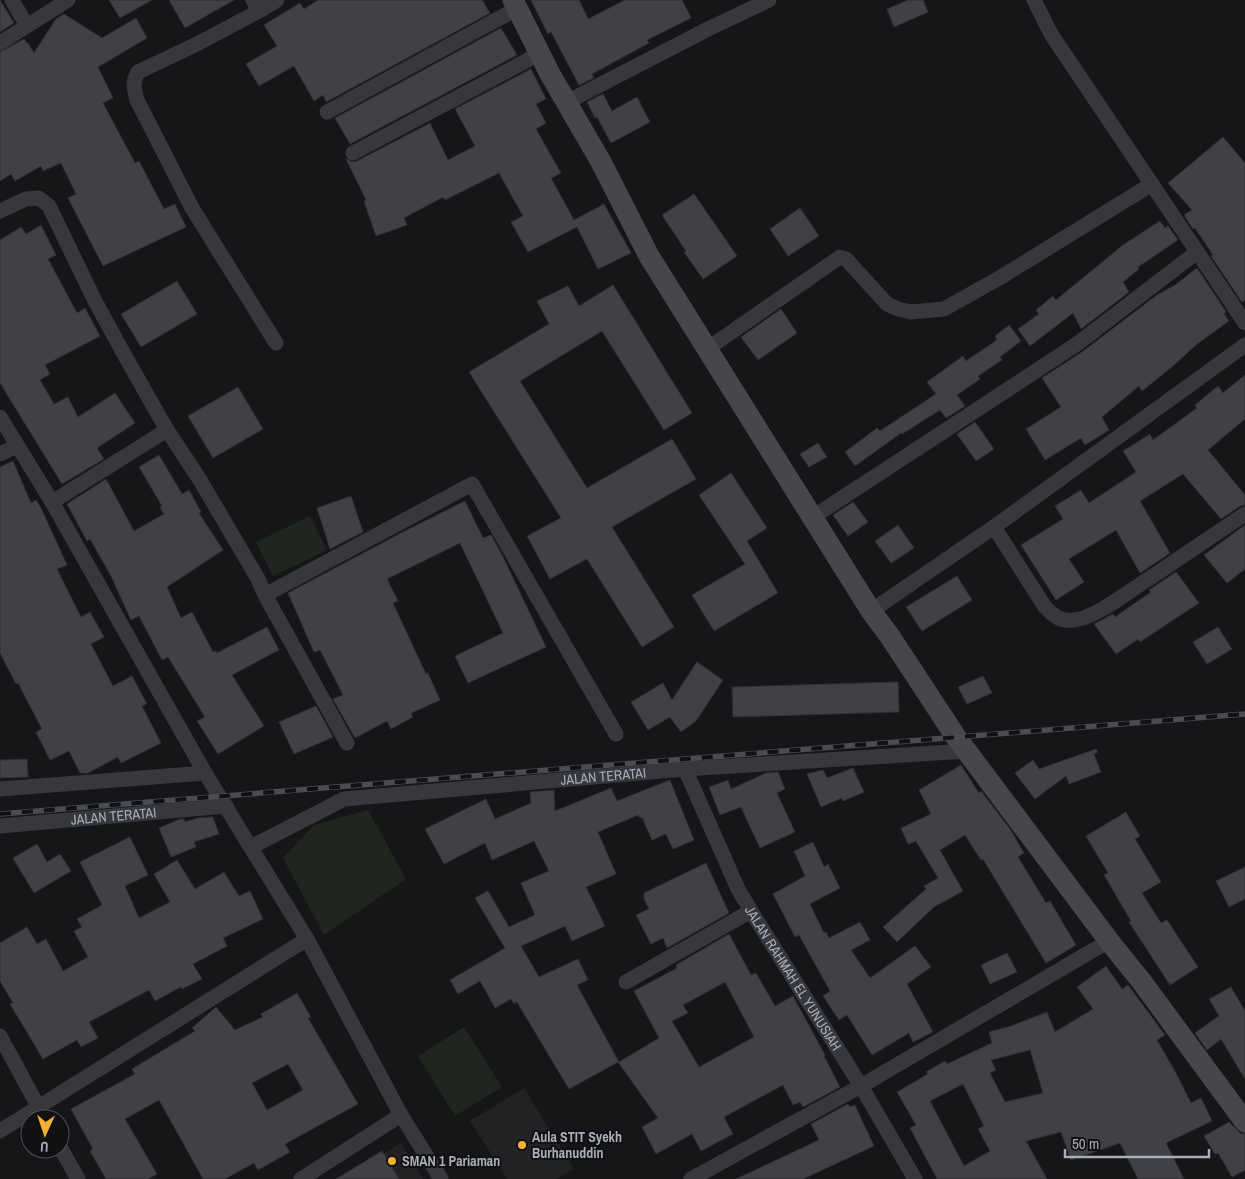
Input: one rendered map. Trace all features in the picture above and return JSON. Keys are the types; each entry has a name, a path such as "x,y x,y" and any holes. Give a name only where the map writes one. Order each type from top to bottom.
{"street":[{"path":"12,0 27,26"},
{"path":"0,43 68,0"},
{"path":"276,343 192,208 137,100 133,88 134,79 138,72 197,44 256,5 277,0"},
{"path":"565,103 708,29 769,0"},
{"path":"1034,0 1051,34 1245,324"},
{"path":"327,112 515,4 565,103 601,162 649,256 871,611 889,634 956,737 1142,982 1245,1122"},
{"path":"353,154 539,54"},
{"path":"707,349 840,257 846,258 887,304 898,310 911,312 944,309 1001,277 1152,184"},
{"path":"0,211 26,199 39,198 49,206 95,301 167,430 210,497 258,579 347,744"},
{"path":"813,516 1077,344 1197,252"},
{"path":"871,611 994,527 1245,345"},
{"path":"0,417 52,502 205,773 307,939 401,1115 441,1179"},
{"path":"52,502 167,430"},
{"path":"0,454 17,446"},
{"path":"265,595 472,484 616,734"},
{"path":"994,527 1045,607 1053,616 1061,620 1072,620 1094,613 1124,595 1245,514"},
{"name":"JALAN TERATAI","path":"251,847 344,799 685,770 967,751"},
{"name":"JALAN RAHMAH EL YUNUSIAH","path":"685,770 738,889 750,911 861,1086 915,1179"},
{"path":"0,789 205,773"},
{"name":"JALAN TERATAI","path":"0,826 226,806"},
{"path":"626,982 750,911"},
{"path":"47,1109 307,939"},
{"path":"691,1179 861,1086 1109,941"},
{"path":"0,1036 39,1109"},
{"path":"301,1179 401,1115"},
{"path":"0,1131 20,1122"},
{"path":"67,1159 78,1179"}],"shaded area":[{"path":"310,516 327,550 273,576 256,542"},
{"path":"368,810 406,879 324,935 283,858 314,825"},
{"path":"464,1027 502,1087 455,1116 418,1056"},
{"name":"Aula STIT Syekh Burhanuddin","path":"524,1088 574,1169 556,1179 507,1179 470,1121"},
{"name":"SMAN 1 Pariaman","path":"401,1143 423,1179 342,1179"}],"building":[{"path":"0,0 14,23 0,32"},
{"path":"109,0 152,0 120,18"},
{"path":"169,0 234,0 185,28"},
{"path":"318,0 482,0 490,13 326,102 323,95 314,101 294,66 259,86 246,64 277,46 264,25 300,3 304,9"},
{"path":"531,0 579,0 588,19 625,0 682,0 691,18 647,40 649,43 592,74 594,78 579,85 551,32 548,34"},
{"path":"908,0 923,0 928,12 894,27 887,9"},
{"path":"64,14 102,38 136,18 147,38 98,67 113,98 103,103 135,163 139,161 164,209 175,204 186,227 103,266 68,198 76,194 61,163 43,171 41,166 15,181 11,174 0,181 0,52 24,39 34,53 56,19"},
{"path":"501,28 517,55 350,144 335,118"},
{"path":"531,69 546,99 536,104 546,123 536,129 561,173 551,178 574,220 604,204 631,253 598,269 577,227 528,252 511,222 523,216 499,173 445,200 443,197 404,218 407,225 376,236 364,201 366,200 346,159 352,162 357,161 430,123 448,160 475,146 455,109"},
{"path":"603,94 612,111 637,97 650,122 611,143 587,102"},
{"path":"1223,137 1245,163 1245,300 1242,302 1211,256 1213,255 1195,228 1193,229 1184,215 1192,210 1168,183"},
{"path":"694,194 737,256 703,279 662,215"},
{"path":"800,208 819,236 788,256 770,229"},
{"path":"1160,221 1165,228 1168,226 1178,240 1138,267 1139,269 1123,282 1129,292 1081,329 1073,313 1030,346 1018,329 1039,314 1036,310 1053,296 1056,300 1123,245"},
{"path":"41,225 56,255 48,259 77,313 85,308 100,336 45,365 50,374 40,380 54,404 68,397 78,417 115,393 135,423 97,448 104,459 62,484 0,383 0,240 21,227 26,234"},
{"path":"1197,268 1226,312 1224,314 1229,321 1197,344 1142,391 1139,386 1102,417 1109,430 1085,445 1081,438 1045,460 1026,429 1061,407 1042,378 1082,352 1157,295 1175,285"},
{"path":"177,281 197,314 141,347 121,314"},
{"path":"613,285 692,413 664,430 602,331 520,381 587,488 672,439 696,479 612,527 674,627 642,647 587,559 550,579 527,536 561,518 469,372 549,324 537,301 568,286 579,306"},
{"path":"781,309 797,333 758,360 741,337"},
{"path":"1009,325 1021,341 1000,357 1002,360 978,376 980,379 957,395 965,406 946,418 940,410 901,433 855,466 845,452 877,428 880,431 936,394 927,382 963,356 966,361 997,340 995,336"},
{"path":"1245,375 1245,419 1208,450 1245,495 1245,505 1240,506 1221,519 1183,474 1140,501 1170,553 1140,573 1116,530 1069,559 1084,582 1056,600 1021,545 1063,519 1055,506 1081,490 1089,503 1136,472 1123,451 1150,434 1153,440 1197,408 1195,405 1218,386 1223,393"},
{"path":"238,387 263,429 213,458 188,416"},
{"path":"975,422 994,449 976,461 957,434"},
{"path":"818,443 827,457 809,467 800,454"},
{"path":"159,455 182,494 189,490 201,512 199,513 223,550 167,587 181,618 192,612 213,652 216,651 217,653 267,627 279,650 232,675 264,726 218,754 197,721 205,717 168,657 162,660 139,616 131,620 111,576 90,539 87,541 67,504 106,479 134,531 164,514 160,507 162,506 139,467"},
{"path":"13,461 31,503 36,500 41,508 67,565 57,569 81,617 90,612 104,637 91,644 113,686 132,676 147,704 142,706 161,743 121,763 118,757 88,773 80,773 69,751 50,760 36,732 42,729 0,653 0,467"},
{"path":"731,473 767,528 747,541 778,593 714,631 692,595 745,564 699,495"},
{"path":"351,496 363,532 330,549 317,508"},
{"path":"465,501 483,538 491,535 546,647 468,683 455,656 503,633 460,543 387,579 398,601 393,603 440,700 411,713 413,717 391,729 387,721 355,738 333,699 343,695 320,650 314,652 288,593"},
{"path":"853,502 868,522 848,536 833,515"},
{"path":"898,525 914,548 891,563 875,541"},
{"path":"1245,525 1245,569 1227,583 1204,555"},
{"path":"1176,572 1199,603 1140,642 1138,639 1116,654 1094,624 1113,614 1115,617 1151,592 1149,590"},
{"path":"957,576 972,600 922,631 906,607"},
{"path":"1218,627 1232,649 1207,664 1193,642"},
{"path":"697,662 723,680 696,721 681,732 670,717 648,730 631,702 663,683 672,700"},
{"path":"983,676 992,693 967,704 958,687"},
{"path":"898,682 899,712 733,717 732,687"},
{"path":"316,706 333,737 294,754 279,722"},
{"path":"1096,749 1098,752 1094,754 1101,772 1069,784 1066,776 1035,799 1015,773 1033,760 1039,769"},
{"path":"27,759 28,777 0,778 0,760"},
{"path":"961,765 979,793 981,791 1010,829 1024,853 1018,857 1046,903 1050,901 1076,945 1046,963 983,859 981,860 965,835 940,850 963,891 934,907 897,942 883,927 926,889 924,886 938,878 916,841 908,844 901,828 931,814 919,790"},
{"path":"853,768 864,792 843,801 842,798 821,807 807,774 823,770 827,778"},
{"path":"778,772 785,789 777,793 795,832 760,848 741,807 720,815 709,787 728,780 731,789 766,773"},
{"path":"670,780 694,840 673,849 666,834 652,840 642,817 640,818 638,815 598,832 616,874 586,887 605,926 572,941 565,926 521,946 539,977 578,959 588,980 577,985 619,1062 659,1038 634,991 677,968 676,965 729,934 751,975 756,973 775,1006 793,996 840,1087 803,1107 800,1102 793,1105 783,1085 724,1117 733,1134 701,1151 692,1134 656,1154 642,1127 658,1118 618,1062 569,1089 517,1002 514,1004 511,999 495,1008 480,981 458,994 450,980 505,948 475,898 488,891 509,927 535,915 521,883 549,871 534,841 492,860 485,843 444,864 425,829 486,799 495,819 531,803 530,792 554,790 555,811 611,788 617,801","holes":["725,982 754,1037 699,1067 672,1021 688,1013 683,1005"]},
{"path":"1126,812 1140,836 1135,839 1161,882 1142,893 1161,923 1167,920 1198,967 1170,985 1129,922 1131,921 1104,875 1108,873 1086,836"},
{"path":"213,817 219,834 194,842 196,847 171,857 159,828 180,819 184,819 185,822 198,818"},
{"path":"130,837 148,875 125,886 139,918 170,902 154,874 177,860 195,889 224,872 239,896 250,891 263,919 223,938 227,946 193,964 202,979 182,989 181,987 155,1001 149,990 89,1022 98,1038 81,1047 77,1040 43,1059 10,1004 13,1003 0,981 0,943 27,927 37,944 46,939 63,971 88,957 74,931 82,927 77,919 102,905 80,862"},
{"path":"813,842 824,867 828,864 840,888 810,904 824,933 826,932 829,938 860,922 870,940 851,950 870,978 915,946 931,967 907,984 933,1032 913,1042 909,1033 872,1055 847,1015 839,1020 823,996 830,991 799,935 795,937 773,894 805,876 794,851"},
{"path":"37,844 47,862 60,854 71,871 34,893 13,858"},
{"path":"706,863 729,913 667,948 663,938 651,944 636,915 649,909 644,899 644,893"},
{"path":"1245,867 1245,899 1229,907 1216,881"},
{"path":"1007,953 1017,972 990,984 981,965"},
{"path":"1106,966 1122,989 1128,985 1165,1035 1157,1040 1191,1103 1201,1098 1212,1121 1166,1143 1184,1179 1138,1179 1120,1143 1071,1160 1061,1132 1026,1141 1047,1179 937,1179 910,1128 916,1125 897,1092 928,1074 926,1072 945,1061 947,1064 992,1043 989,1032 1047,1012 1055,1032 1093,1009 1077,987","holes":["1030,1050 1043,1093 1005,1102 990,1073 996,1070 991,1060","963,1084 984,1126 978,1129 990,1151 964,1166 930,1101"]},
{"path":"1231,987 1245,1011 1245,1079 1221,1039 1207,1050 1195,1033 1219,1016 1209,999"},
{"path":"297,993 311,1017 308,1018 358,1104 285,1144 290,1152 258,1170 254,1163 225,1179 203,1179 159,1100 125,1119 157,1174 148,1179 106,1179 90,1151 93,1149 71,1109 135,1074 132,1069 195,1031 192,1028 216,1007 235,1030 263,1017 261,1014","holes":["288,1064 303,1090 267,1110 252,1083"]},
{"path":"848,1104 850,1107 855,1105 874,1146 803,1179 736,1179 819,1140 811,1124"},
{"path":"1229,1122 1240,1133 1245,1134 1245,1170 1232,1177 1218,1153 1215,1154 1204,1136"},
{"path":"382,1151 399,1179 336,1179"}],"railway":[{"path":"0,814 1245,714"}],"place":[{"name":"Aula STIT Syekh Burhanuddin","path":"522,1145"},
{"name":"SMAN 1 Pariaman","path":"392,1161"}]}
